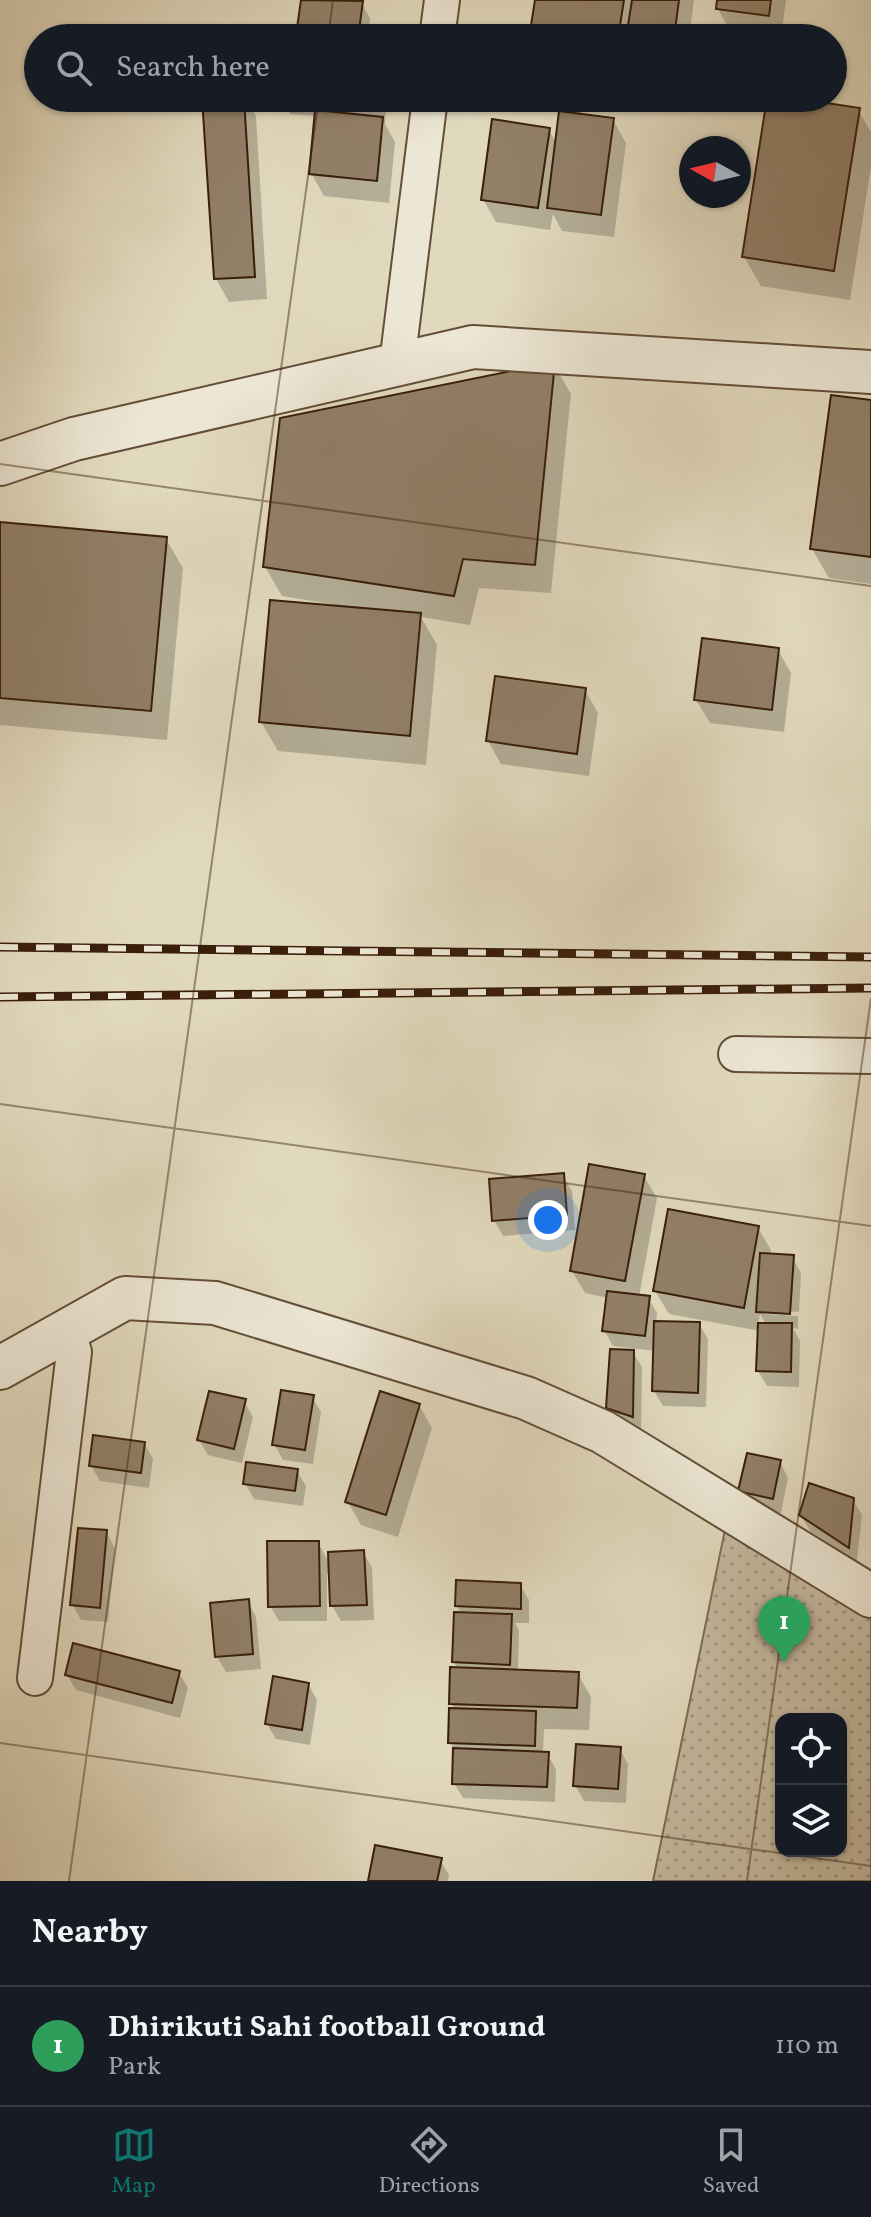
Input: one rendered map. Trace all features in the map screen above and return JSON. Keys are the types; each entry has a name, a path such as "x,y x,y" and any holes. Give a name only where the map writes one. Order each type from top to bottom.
{"street":[{"path":"439,24 442,0"},
{"path":"397,364 428,112"},
{"path":"0,464 74,439 473,347 871,372"},
{"path":"736,1054 871,1056"},
{"path":"0,1368 125,1298 215,1303 526,1398 603,1432 871,1596"},
{"path":"35,1678 74,1352 67,1331"}],"shaded area":[{"path":"728,1515 871,1604 871,1881 653,1881"}],"building":[{"path":"301,0 363,1 360,24 298,24"},
{"path":"535,0 624,0 620,24 531,24"},
{"path":"632,0 679,0 676,24 628,24"},
{"path":"717,0 771,0 769,16 716,9"},
{"path":"847,106 860,108 834,271 742,257 765,112 847,112"},
{"path":"203,112 245,112 255,277 214,279"},
{"path":"315,112 383,117 377,181 309,174"},
{"path":"559,112 614,118 601,215 547,208"},
{"path":"492,119 550,128 538,208 481,200"},
{"path":"555,362 535,565 463,559 454,596 263,567 280,418"},
{"path":"831,395 871,400 871,557 810,549"},
{"path":"0,522 167,537 151,711 0,698"},
{"path":"270,600 421,613 410,736 259,722"},
{"path":"702,638 779,648 772,710 694,700"},
{"path":"495,676 586,688 577,754 486,741"},
{"path":"589,1164 645,1174 625,1281 570,1271"},
{"path":"564,1173 567,1215 492,1221 489,1179"},
{"path":"668,1209 759,1226 744,1308 653,1291"},
{"path":"760,1253 794,1255 790,1314 756,1312"},
{"path":"607,1291 650,1296 645,1336 602,1331"},
{"path":"654,1321 700,1322 698,1393 652,1391"},
{"path":"758,1323 792,1323 791,1372 756,1371"},
{"path":"610,1349 634,1350 633,1417 606,1408"},
{"path":"281,1390 314,1395 305,1450 272,1445"},
{"path":"209,1391 246,1399 234,1449 197,1440"},
{"path":"380,1391 420,1404 386,1515 345,1502"},
{"path":"93,1435 145,1442 141,1473 89,1466"},
{"path":"747,1453 781,1460 773,1499 738,1491"},
{"path":"246,1462 298,1469 295,1491 243,1484"},
{"path":"809,1483 854,1498 849,1548 799,1515"},
{"path":"78,1528 107,1530 100,1608 70,1605"},
{"path":"267,1541 319,1541 320,1606 268,1607"},
{"path":"364,1550 367,1605 330,1606 328,1552"},
{"path":"456,1580 521,1583 521,1609 455,1606"},
{"path":"249,1599 253,1654 215,1657 210,1603"},
{"path":"454,1612 512,1614 510,1665 452,1662"},
{"path":"73,1643 180,1671 172,1703 65,1675"},
{"path":"450,1667 579,1672 577,1708 449,1704"},
{"path":"273,1676 309,1683 302,1730 265,1724"},
{"path":"449,1708 536,1711 535,1746 448,1743"},
{"path":"576,1744 621,1747 618,1789 573,1786"},
{"path":"453,1748 549,1752 547,1787 452,1784"},
{"path":"375,1845 442,1858 437,1881 368,1881"}],"railway":[{"path":"0,947 871,957"},
{"path":"0,997 871,988"}],"place":[{"name":"Dhirikuti Sahi football Ground","path":"784,1662"}]}
